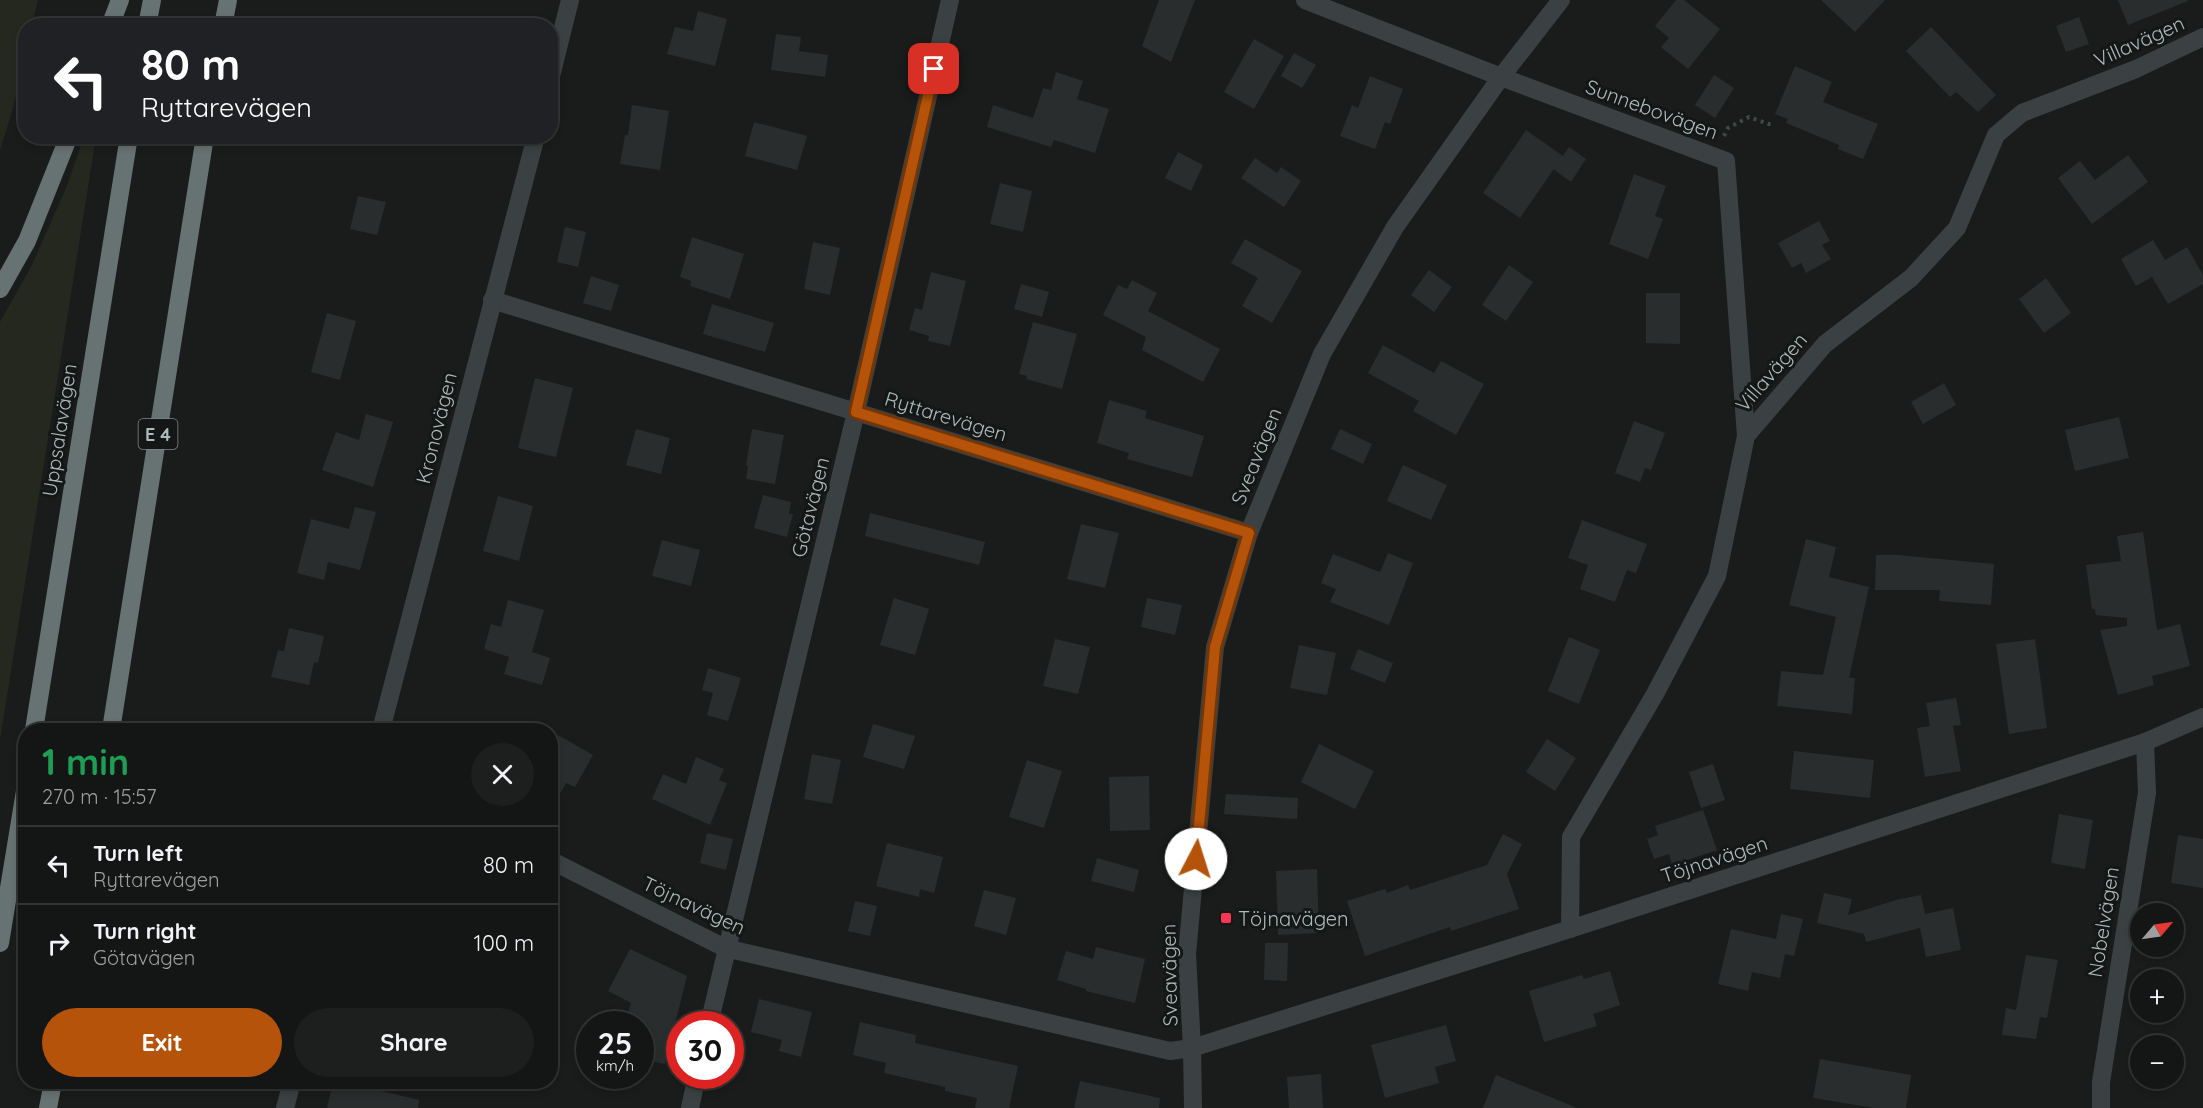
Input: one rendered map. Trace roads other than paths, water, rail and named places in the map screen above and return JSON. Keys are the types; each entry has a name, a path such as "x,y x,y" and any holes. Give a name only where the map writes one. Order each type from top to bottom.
{"highway":[{"path":"113,18 120,0"},
{"path":"149,18 152,0"},
{"path":"225,18 228,0"},
{"path":"0,289 27,241 66,144"},
{"name":"Uppsalavägen","path":"35,723 128,144"},
{"name":"E 4","path":"112,723 204,144"},
{"path":"0,943 18,834"},
{"path":"48,1108 52,1089"},
{"path":"58,1108 59,1089"}],"street":[{"path":"558,48 570,0"},
{"name":"Götavägen","path":"712,1011 725,948 856,412 950,0"},
{"name":"Sunnebovägen","path":"1305,0 1501,77 1726,161 1746,436"},
{"name":"Sveavägen","path":"1193,1108 1187,954 1215,647 1249,533 1322,354 1395,227 1501,77 1561,0"},
{"name":"Villavägen","path":"1570,929 1571,837 1655,694 1717,576 1746,436 1825,344 1911,278 1957,228 1996,135 2013,120 2022,113 2136,69 2203,37"},
{"name":"Kronovägen","path":"383,723 534,144"},
{"name":"Ryttarevägen","path":"492,300 1249,533"},
{"name":"Töjnavägen","path":"558,864 725,948 1170,1051 1192,1048 1570,929 2145,742 2203,717"},
{"name":"Nobelvägen","path":"2101,1108 2101,1082 2146,794 2145,742"},
{"path":"285,1108 290,1089"},
{"path":"690,1108 694,1089"}],"place":[{"name":"Töjnavägen","path":"1226,918"}]}
